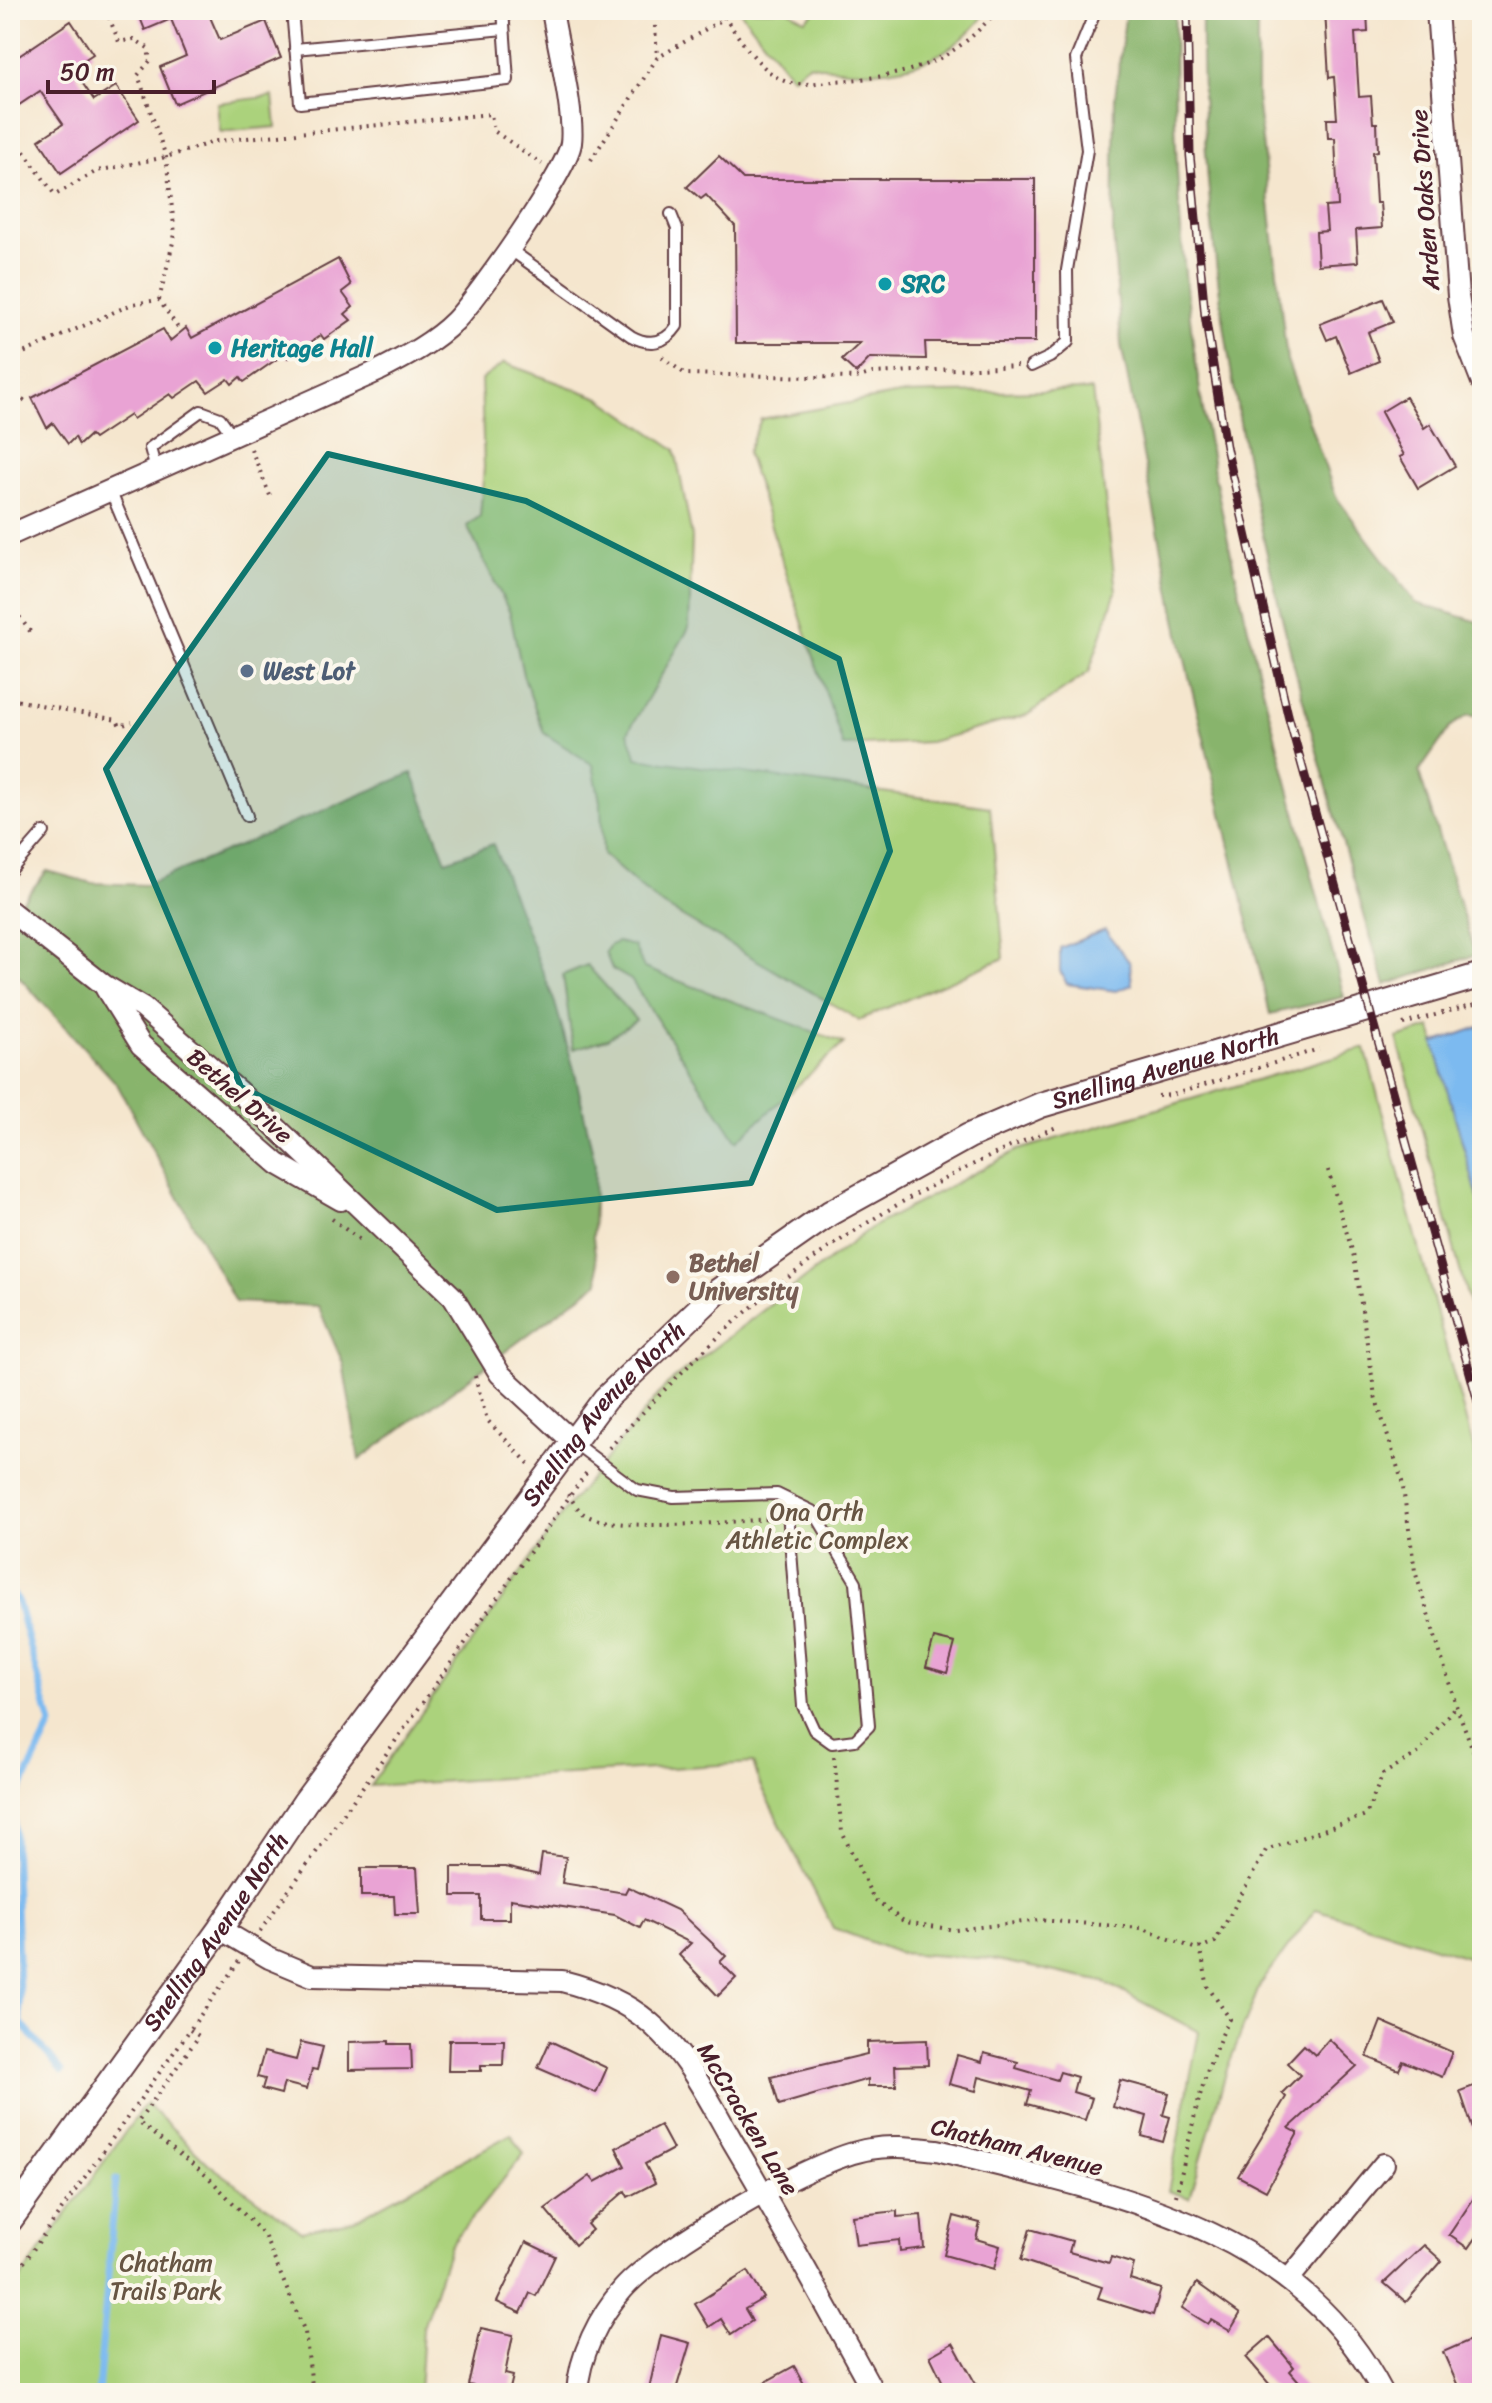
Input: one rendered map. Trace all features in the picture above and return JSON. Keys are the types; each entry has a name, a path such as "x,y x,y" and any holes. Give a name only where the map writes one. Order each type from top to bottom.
{"street":[{"path":"10,535 378,371 434,339 455,321 558,175 571,140 552,10"},
{"name":"Arden Oaks Drive","path":"1437,10 1458,296 1464,336 1482,382"},
{"name":"Bethel Drive","path":"10,911 104,985 143,1008 209,1065 453,1297 500,1374 573,1442"},
{"name":"Snelling Avenue North","path":"10,2220 220,1929 305,1802 605,1399 717,1292 830,1213 969,1136 1041,1105 1133,1075 1482,975"},
{"name":"Bethel Drive","path":"104,985 141,1045 278,1164 369,1216"},
{"name":"McCracken Lane","path":"220,1929 269,1958 312,1976 338,1979 544,1978 593,1989 649,2022 672,2045 764,2194 874,2393"},
{"name":"Chatham Avenue","path":"577,2393 587,2349 603,2316 622,2290 665,2253 806,2172 868,2149 901,2147 937,2150 1171,2214 1249,2251 1289,2279 1346,2336 1383,2393"},
{"path":"1289,2279 1384,2164"}],"lane":[{"path":"292,10 300,103 508,80 503,10"},
{"path":"1031,366 1050,357 1068,342 1067,270 1087,150 1076,59 1096,10"},
{"path":"295,49 504,29"},
{"path":"508,248 644,343 669,338 677,326 677,229 671,214"},
{"path":"156,470 150,448 201,411 220,418 233,436"},
{"path":"110,490 247,816"},
{"path":"10,871 44,832"},
{"path":"573,1442 637,1490 674,1497 777,1494 814,1512 856,1582 869,1726 855,1740 832,1743 814,1730 803,1706 786,1518 787,1499"}],"path":[{"path":"106,10 119,42 134,39 148,48 150,61 138,75 166,157 175,234 159,300 178,328"},
{"path":"654,10 657,58"},
{"path":"719,10 757,61 790,83 884,78 924,68 968,42 997,10"},
{"path":"591,160 657,58 725,18"},
{"path":"10,132 55,195 97,171 166,157 217,141 491,114 494,131 558,175"},
{"path":"10,359 132,304 159,300"},
{"path":"644,343 685,374 856,378 873,373 1031,366"},
{"path":"10,390 28,403"},
{"path":"251,449 271,498"},
{"path":"10,604 32,634"},
{"path":"10,699 117,720 120,726 132,722"},
{"path":"1400,1024 1482,1002"},
{"path":"1156,1096 1186,1090 1330,1045"},
{"path":"614,1443 707,1348 790,1277 901,1202 1000,1151 1070,1121"},
{"path":"1328,1170 1354,1257 1375,1396 1402,1481 1415,1571 1456,1705 1482,1774"},
{"path":"262,1928 568,1495 584,1514 610,1521 658,1526 786,1518"},
{"path":"832,1743 842,1832 874,1900 905,1922 955,1930 1040,1920 1141,1928 1196,1949 1215,1942 1266,1850 1366,1815 1383,1774 1418,1753 1456,1705"},
{"path":"1171,2214 1214,2047 1230,2019 1208,1987 1200,1947"},
{"path":"10,2282 238,1961"},
{"path":"190,2030 199,2036 138,2122 208,2177 264,2235 305,2332 313,2393"}],"highlighted area":[{"path":"328,454 526,501 839,659 890,851 751,1183 497,1210 241,1087 106,769"}],"green space":[{"path":"739,10 788,10 805,20 818,10 988,10 970,31 930,59 884,70 859,71 808,64 792,77"},
{"path":"1126,10 1175,10 1175,122 1181,234 1193,346 1211,456 1273,728 1344,997 1270,1014 1180,639 1121,345 1113,232 1115,97"},
{"path":"1202,10 1262,10 1257,26 1257,97 1287,360 1336,497 1416,603 1482,623 1482,718 1469,715 1451,726 1419,772 1475,955 1385,985 1315,746 1284,625 1256,504 1233,382 1215,259 1205,135"},
{"path":"273,96 276,127 220,132 217,103"},
{"path":"504,363 600,398 675,449 692,537 689,628 628,732 637,758 990,807 1004,958 859,1020 659,903 603,855 601,807 593,765 544,733 523,675 510,613 467,526 480,516 484,467 481,380"},
{"path":"1092,390 1116,591 1089,672 1027,715 930,742 843,746 747,453 761,419 900,394"},
{"path":"412,773 446,861 493,844 555,1003 575,1073 595,1163 593,1238 599,1282 359,1460 343,1363 318,1306 235,1302 117,1084 10,967 10,916 47,871 92,883 146,885"},
{"path":"617,942 634,946 644,968 844,1043 737,1141 631,980 612,969 605,952"},
{"path":"587,965 636,1020 607,1039 573,1049 563,975"},
{"path":"1431,1028 1482,1212 1482,1351 1397,1038"},
{"name":"Ona Orth Athletic Complex","path":"1365,1048 1482,1480 1482,1962 1316,1909 1260,1985 1227,2069 1190,2198 1168,2191 1199,2032 1104,1982 992,1959 899,1953 833,1928 760,1785 753,1763 370,1786 567,1507 667,1384 872,1227 1018,1150"},
{"name":"Chatham Trails Park","path":"146,2103 210,2165 301,2231 354,2220 511,2134 524,2154 450,2245 423,2328 419,2393 10,2393 10,2293"}],"water":[{"path":"1105,930 1130,963 1132,985 1116,991 1067,984 1060,971 1060,948"},
{"path":"1482,1026 1482,1212 1434,1043"}],"building":[{"path":"137,10 207,10 220,40 266,21 281,58 175,104 160,67 186,56 171,19 145,30"},
{"path":"1325,10 1367,10 1368,32 1355,33 1359,97 1371,96 1373,123 1377,123 1378,151 1373,152 1376,203 1380,203 1382,228 1356,230 1358,262 1318,265 1316,232 1327,231 1325,207 1338,206 1335,138 1328,138 1327,119 1337,119 1334,77 1329,78"},
{"path":"71,21 93,54 72,68 94,100 116,86 139,120 61,173 39,140 63,124 40,91 16,107 10,98 10,62"},
{"name":"SRC","path":"719,156 743,179 1035,179 1035,342 925,342 926,359 870,358 856,373 842,360 860,343 736,343 735,226 706,195 701,199 687,187"},
{"name":"Heritage Hall","path":"338,259 351,285 342,292 353,307 345,314 351,320 324,339 321,335 288,358 284,354 244,382 240,377 232,384 228,379 208,392 199,381 174,398 170,394 133,419 130,415 94,439 90,435 79,445 75,437 68,444 53,423 47,428 32,398 163,329 170,341 186,328 192,338"},
{"path":"1383,299 1393,322 1368,332 1379,361 1351,373 1336,336 1327,340 1320,324"},
{"path":"1406,397 1424,428 1430,424 1455,466 1418,488 1400,457 1404,455 1381,412"},
{"path":"934,1638 955,1643 947,1673 926,1667"},
{"path":"542,1854 566,1857 562,1883 625,1893 628,1887 677,1910 726,1956 720,1962 736,1978 718,1996 679,1955 691,1943 644,1920 640,1928 615,1915 510,1899 510,1919 481,1919 481,1896 452,1896 452,1867 505,1867 539,1875"},
{"path":"361,1868 417,1868 420,1914 395,1914 394,1896 361,1896"},
{"path":"1381,2021 1452,2052 1442,2077 1403,2061 1399,2070 1367,2057"},
{"path":"1329,2039 1357,2066 1289,2128 1298,2133 1266,2191 1238,2176 1286,2097 1282,2093 1300,2075 1287,2063 1304,2045 1315,2055"},
{"path":"449,2040 504,2040 503,2065 481,2065 481,2071 448,2071"},
{"path":"927,2040 928,2065 895,2066 896,2086 868,2086 868,2079 779,2105 771,2077 867,2054 867,2042"},
{"path":"389,2041 389,2044 411,2044 412,2069 349,2070 349,2042"},
{"path":"550,2041 607,2068 596,2093 538,2068"},
{"path":"301,2042 323,2047 317,2070 312,2069 307,2089 284,2083 281,2094 262,2089 265,2079 257,2077 264,2052 296,2060"},
{"path":"984,2053 1018,2062 1016,2068 1057,2080 1060,2072 1077,2077 1073,2092 1092,2098 1085,2120 1027,2104 1031,2091 979,2077 976,2091 949,2084 957,2055 982,2062"},
{"path":"1120,2080 1169,2093 1163,2115 1170,2117 1163,2142 1142,2136 1147,2116 1113,2107"},
{"path":"1482,2083 1482,2146 1479,2147 1460,2091"},
{"path":"660,2125 673,2149 645,2164 655,2183 628,2197 625,2191 587,2224 592,2230 575,2245 545,2209 590,2176 595,2182 625,2166 616,2148"},
{"path":"1482,2186 1482,2228 1468,2248 1449,2235"},
{"path":"897,2211 897,2217 921,2215 924,2248 900,2251 899,2240 856,2245 852,2216"},
{"path":"954,2216 980,2223 976,2239 1000,2246 994,2269 944,2255"},
{"path":"1030,2229 1072,2241 1069,2252 1109,2263 1111,2257 1134,2264 1130,2279 1161,2289 1153,2315 1098,2298 1102,2287 1021,2260"},
{"path":"526,2242 555,2256 536,2296 530,2293 521,2313 497,2302"},
{"path":"1424,2245 1442,2261 1406,2302 1384,2283"},
{"path":"748,2271 764,2298 745,2309 752,2321 731,2335 721,2319 709,2327 695,2304"},
{"path":"1197,2283 1240,2314 1230,2331 1211,2320 1208,2324 1182,2308"},
{"path":"481,2328 513,2335 505,2374 513,2376 509,2393 468,2385"},
{"path":"661,2335 690,2343 675,2393 648,2393"},
{"path":"1269,2337 1294,2367 1290,2371 1309,2393 1277,2393 1246,2357"},
{"path":"1477,2337 1482,2347 1482,2393 1461,2393 1443,2352"},
{"path":"953,2343 981,2393 948,2393 930,2356"},
{"path":"794,2366 809,2393 745,2393"}],"waterway":[{"path":"10,1592 17,1599 51,1725 13,1805 20,2022 62,2071"},
{"path":"98,2393 116,2179"}],"railway":[{"path":"1187,10 1190,155 1205,315 1226,447 1288,715 1482,1416"}],"place":[{"name":"SRC","path":"885,284"},
{"name":"Heritage Hall","path":"215,348"},
{"name":"West Lot","path":"247,671"},
{"name":"Bethel University","path":"673,1277"}]}
